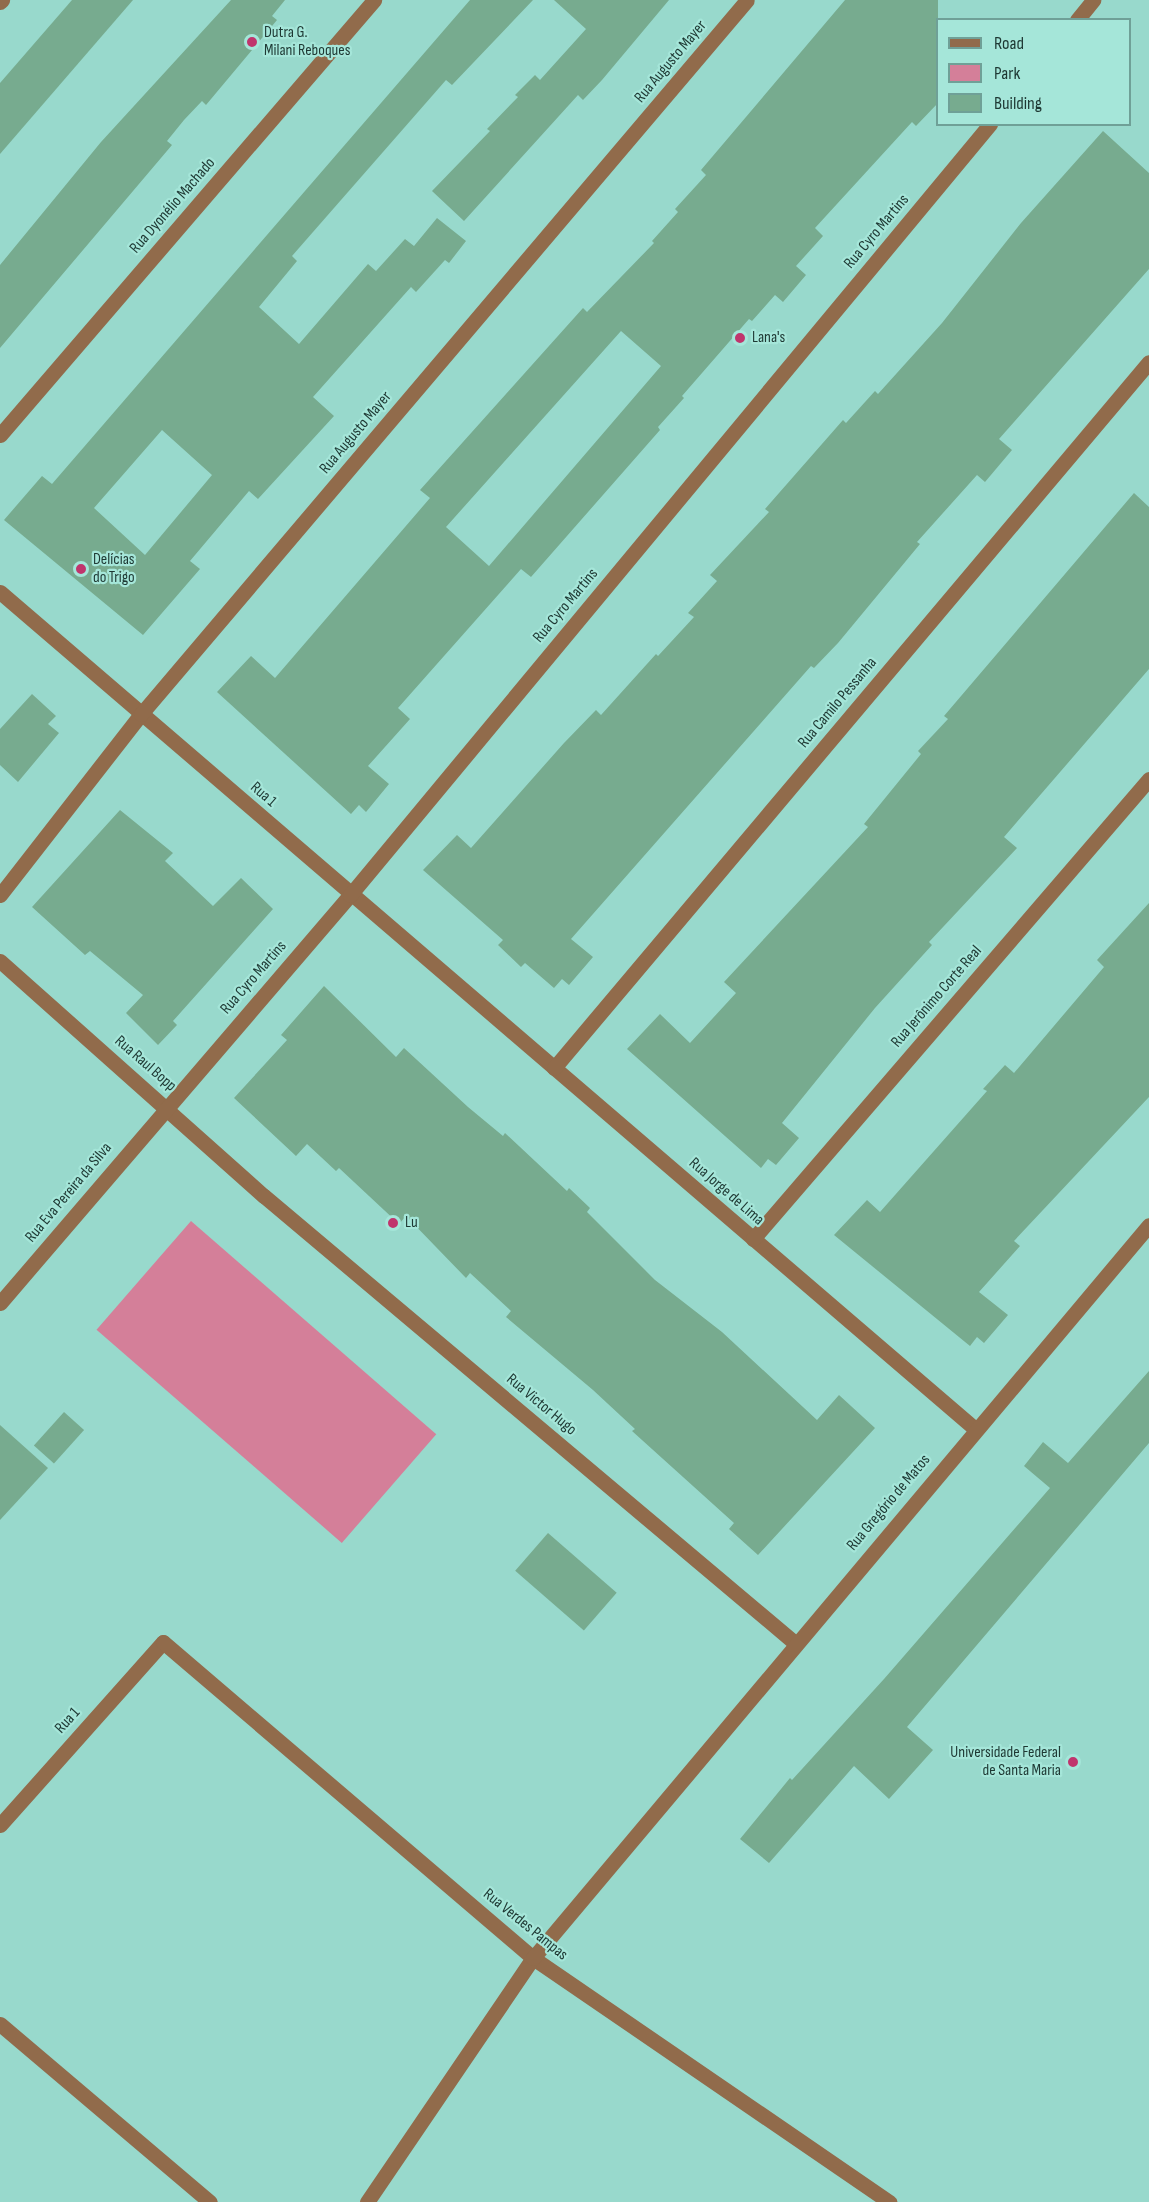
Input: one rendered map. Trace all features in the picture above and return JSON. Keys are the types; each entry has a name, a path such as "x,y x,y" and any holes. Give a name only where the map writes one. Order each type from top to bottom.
{"street":[{"name":"Rua Dyonélio Machado","path":"0,435 374,0"},
{"name":"Rua Augusto Mayer","path":"0,895 141,714 747,0"},
{"path":"1079,18 1093,0"},
{"name":"Rua Cyro Martins","path":"166,1107 350,895 988,126"},
{"name":"Rua Camilo Pessanha","path":"554,1068 1149,362"},
{"name":"Rua 1","path":"0,592 455,983"},
{"name":"Rua Jerônimo Corte Real","path":"753,1239 1149,779"},
{"name":"Rua Raul Bopp","path":"0,961 264,1196"},
{"name":"Rua Jorge de Lima","path":"455,983 975,1429"},
{"name":"Rua Eva Pereira da Silva","path":"0,1303 166,1107"},
{"name":"Rua Victor Hugo","path":"264,1196 795,1642"},
{"name":"Rua Gregório de Matos","path":"367,2202 533,1958 795,1642 1149,1225"},
{"name":"Rua 1","path":"0,1825 163,1642"},
{"name":"Rua Verdes Pampas","path":"163,1642 533,1958 890,2202"},
{"path":"0,2024 210,2202"}],"green space":[{"path":"191,1221 436,1434 342,1543 97,1330"}],"building":[{"path":"72,0 133,0 0,154 0,83"},
{"path":"231,0 285,0 272,16 277,20 206,105 202,101 184,120 167,141 172,145 0,348 0,265 101,142"},
{"path":"470,0 533,0 452,85 446,80 292,256 297,261 259,307 299,344 368,264 376,271 405,239 414,246 437,218 466,241 449,263 445,260 416,292 411,287 313,397 334,416 258,499 249,491 190,561 200,569 143,635 4,520 42,476 52,484","holes":["162,430 212,475 145,555 94,508"]},
{"path":"554,0 669,0 602,80 583,100 578,95 464,221 432,191 490,131 487,129 518,97 515,95 535,75 540,80 586,29"},
{"path":"845,0 938,0 936,105 916,126 912,122 815,228 823,236 796,266 806,275 783,302 775,295 752,321 749,319 682,396 684,398 658,427 660,430 531,577 521,569 398,708 410,719 368,766 389,784 366,812 359,805 351,814 217,692 251,656 275,678 430,498 420,490 583,308 587,312 654,243 652,241 678,212 675,209 706,175 701,170","holes":["621,331 661,366 489,566 446,527"]},
{"path":"1103,131 1149,173 1149,269 999,439 1012,450 985,482 977,475 917,542 920,544 838,643 814,668 811,666 571,939 593,957 569,985 562,979 554,988 525,963 521,967 498,945 503,940 423,870 457,835 471,848 564,743 596,710 601,715 656,654 658,656 694,617 688,613 717,581 710,575 769,512 765,509 843,420 846,423 875,391 878,394 942,323 1021,223"},
{"path":"1134,493 1149,507 1149,669 1004,837 1017,848 929,942 932,945 875,1008 782,1123 799,1138 776,1165 768,1159 761,1168 627,1049 660,1014 690,1043 736,993 724,982 868,827 864,824 921,754 918,751 948,719 944,716"},
{"path":"32,694 56,716 48,724 59,733 18,782 0,765 0,729"},
{"path":"120,810 173,853 165,861 213,906 241,878 273,909 173,1021 177,1025 158,1045 126,1013 143,995 90,951 85,955 32,907"},
{"path":"1149,903 1149,1097 1014,1241 1020,1246 979,1292 1008,1315 984,1343 977,1337 970,1346 834,1235 867,1200 880,1212 987,1091 983,1089 1005,1065 1014,1073 1104,967 1097,960"},
{"path":"324,986 396,1057 404,1048 468,1107 503,1136 505,1133 567,1191 569,1188 590,1208 587,1212 655,1280 722,1332 817,1420 839,1395 875,1428 758,1555 729,1529 734,1523 632,1431 635,1429 593,1390 506,1317 511,1311 470,1273 466,1278 406,1216 399,1224 339,1168 336,1171 307,1144 296,1156 234,1098 287,1040 281,1035"},
{"path":"1149,1371 1149,1443 907,1727 933,1750 889,1799 854,1766 769,1863 740,1839 790,1778 792,1780 884,1679 1050,1488 1024,1466 1043,1442 1068,1463"},
{"path":"64,1412 84,1430 54,1464 34,1445"},
{"path":"0,1425 48,1468 0,1520"},
{"path":"548,1533 617,1593 584,1630 515,1571"}],"place":[{"name":"Dutra G. Milani Reboques","path":"252,42"},
{"name":"Lana's","path":"740,338"},
{"name":"Delícias do Trigo","path":"81,569"},
{"name":"Lu","path":"393,1223"},
{"name":"Universidade Federal de Santa Maria","path":"1073,1762"}]}
